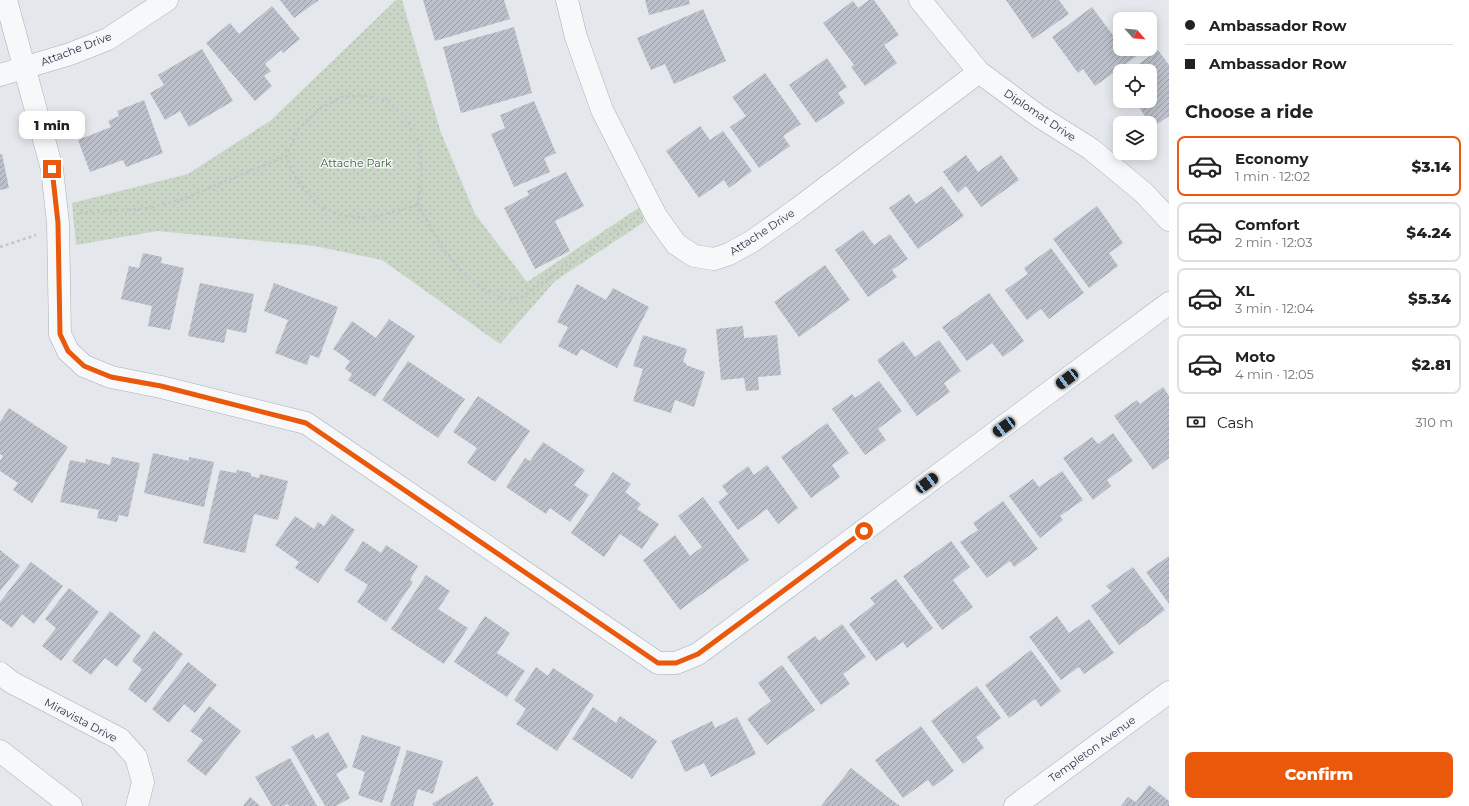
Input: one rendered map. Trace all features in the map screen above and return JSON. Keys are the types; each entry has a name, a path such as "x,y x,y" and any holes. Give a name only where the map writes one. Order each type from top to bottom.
{"street":[{"path":"6,0 52,169 58,223 60,334 68,351 84,366 111,377 161,386 306,423 658,663 676,663 698,654 1169,303"},
{"name":"Attache Drive","path":"0,75 70,54 108,39 167,0"},
{"name":"Attache Drive","path":"567,0 576,37 602,110 656,216 676,244 694,256 714,259 729,254 751,242 803,206 979,72"},
{"name":"Diplomat Drive","path":"920,0 979,72 1037,115 1091,149 1144,193 1169,220"},
{"name":"Miravista Drive","path":"0,673 23,689 120,739 136,757 143,782 137,806"},
{"name":"Templeton Avenue","path":"1015,806 1169,692"},
{"path":"0,751 71,806"}],"path":[{"path":"0,247 46,232 73,213 149,208 183,199 286,156 298,130 319,109 342,97 364,95 388,101 407,119 419,144 422,176 418,205 440,244 461,272 484,290 504,299 522,298 636,217"},
{"path":"286,156 296,180 319,206 343,216 370,218 418,205"}],"green space":[{"name":"Attache Park","path":"396,0 402,0 441,133 475,214 527,282 640,207 644,222 555,281 500,344 382,260 315,246 157,231 76,245 72,203 188,174 270,121"}],"building":[{"path":"280,0 319,0 294,18"},
{"path":"423,0 504,0 510,19 435,41"},
{"path":"645,0 689,0 690,4 649,15"},
{"path":"869,0 874,0 899,35 884,45 897,63 865,86 851,67 854,65 823,23 853,1 858,8"},
{"path":"1006,0 1059,0 1069,14 1033,39"},
{"path":"272,6 300,39 283,53 281,50 265,64 271,71 264,76 272,86 255,101 206,43 230,23 239,34"},
{"path":"1092,7 1113,35 1113,56 1137,56 1126,64 1113,64 1113,73 1095,86 1083,69 1078,73 1052,37"},
{"path":"703,9 726,61 674,84 665,64 651,70 637,38"},
{"path":"514,27 532,93 461,113 443,47"},
{"path":"202,49 233,101 189,127 180,111 165,120 150,93 164,85 158,75"},
{"path":"1158,50 1169,65 1169,116 1157,124 1157,116 1145,116 1139,108 1157,108 1157,64 1139,64 1150,56 1157,56"},
{"path":"827,58 847,87 838,93 845,103 816,123 789,85"},
{"path":"765,73 801,124 783,136 790,146 759,168 730,127 746,116 732,97"},
{"path":"144,100 163,153 126,167 123,160 90,172 78,140 111,127 108,121 119,116 117,111"},
{"path":"534,101 556,153 544,158 550,172 514,187 491,134 505,128 500,115"},
{"path":"700,126 710,140 723,131 752,171 729,188 724,180 699,198 666,151"},
{"path":"2,154 9,188 0,190 0,155"},
{"path":"966,155 978,172 1001,155 1019,180 981,207 966,186 958,193 943,172"},
{"path":"566,172 584,206 555,221 570,251 535,269 504,208 529,195 527,191"},
{"path":"942,186 964,216 918,249 889,208 909,194 916,204"},
{"path":"1097,206 1123,243 1109,253 1118,266 1089,288 1053,239"},
{"path":"863,230 874,245 890,234 908,259 892,270 897,277 868,297 835,250"},
{"path":"1051,248 1084,293 1049,319 1041,309 1027,320 1005,290 1028,274 1024,268"},
{"path":"143,253 162,257 161,263 184,268 170,330 148,326 152,306 121,299 129,266 139,268"},
{"path":"825,265 850,300 799,337 774,302"},
{"path":"200,283 254,294 246,333 227,329 224,343 188,336"},
{"path":"274,283 338,307 319,358 310,355 307,365 275,353 288,320 264,311"},
{"path":"577,284 606,300 613,288 649,307 617,368 581,349 577,356 558,346 568,327 557,322"},
{"path":"989,293 1024,341 1003,357 992,343 967,361 942,327"},
{"path":"389,319 415,336 375,397 348,380 352,374 345,369 350,361 333,349 352,321 376,338"},
{"path":"743,326 744,338 777,335 781,375 758,377 759,390 746,391 744,378 721,380 716,329"},
{"path":"643,335 687,349 683,362 686,363 686,365 705,372 694,407 675,400 671,413 633,401 643,369 633,366"},
{"path":"939,340 961,371 944,383 950,392 917,416 877,360 903,341 915,357"},
{"path":"408,361 465,399 438,438 382,400"},
{"path":"879,381 902,411 878,429 886,440 865,455 832,409 852,394 855,398"},
{"path":"1163,387 1169,396 1169,458 1153,470 1114,416 1137,400 1140,404"},
{"path":"478,396 530,431 495,482 467,463 477,448 453,432"},
{"path":"9,408 68,447 32,503 13,490 18,483 0,471 0,461 3,456 0,454 0,422"},
{"path":"827,423 849,453 832,465 840,477 811,498 781,457"},
{"path":"1113,433 1133,461 1107,480 1111,486 1093,500 1063,458 1092,437 1098,444"},
{"path":"543,442 585,470 574,485 589,495 570,522 550,508 546,514 506,487 525,458 530,461"},
{"path":"153,453 189,461 189,457 214,462 204,507 144,493"},
{"path":"112,457 140,463 128,517 119,515 117,522 97,518 99,510 60,502 70,460 85,463 86,459 110,465"},
{"path":"767,465 798,508 778,524 767,509 738,530 718,502 728,494 722,486 748,466 754,475"},
{"path":"220,470 236,473 237,470 251,473 251,476 259,478 260,474 288,481 278,520 254,514 245,553 203,543"},
{"path":"1062,471 1083,500 1060,516 1063,520 1040,538 1009,496 1033,479 1039,487"},
{"path":"613,472 631,484 625,492 641,504 637,509 659,524 642,549 620,534 604,557 571,533"},
{"path":"703,497 749,560 680,610 643,560 675,535 690,556 702,547 678,516"},
{"path":"1003,501 1038,549 1014,567 1010,561 987,578 960,542 978,530 973,523"},
{"path":"332,514 355,530 318,583 295,568 299,562 275,545 295,516 314,529 318,522 324,526"},
{"path":"363,541 381,553 386,545 418,566 410,580 413,582 386,622 357,602 368,585 344,570"},
{"path":"951,541 970,567 953,580 973,607 942,630 903,576"},
{"path":"0,550 20,566 0,591"},
{"path":"1169,556 1169,604 1146,572"},
{"path":"31,562 63,586 34,624 22,614 12,628 0,619 0,602"},
{"path":"1133,567 1165,610 1119,645 1091,606 1111,591 1106,586"},
{"path":"426,575 450,591 438,609 468,628 444,664 391,629"},
{"path":"896,579 933,628 907,648 903,642 876,661 849,624 875,604 870,598"},
{"path":"69,588 99,612 61,661 42,646 56,628 45,619"},
{"path":"110,611 141,636 117,667 105,658 91,675 72,661"},
{"path":"485,616 510,633 497,653 525,671 507,697 454,662"},
{"path":"1057,616 1069,633 1089,619 1114,653 1084,674 1079,667 1061,680 1029,637"},
{"path":"842,624 866,657 843,674 850,684 821,705 787,657 815,636 819,641"},
{"path":"154,631 183,654 146,703 128,689 142,669 132,661"},
{"path":"1031,650 1061,691 1041,707 1035,699 1009,718 985,685"},
{"path":"188,662 217,685 195,713 184,704 169,723 152,709"},
{"path":"782,665 815,710 767,745 747,719 771,701 758,683"},
{"path":"536,667 548,676 553,668 594,695 557,751 516,724 526,709 514,700"},
{"path":"977,686 1001,718 976,737 984,748 963,764 931,721"},
{"path":"209,706 241,731 206,776 187,761 203,740 190,731"},
{"path":"593,707 616,723 620,716 657,741 632,779 572,739"},
{"path":"737,717 756,754 711,777 704,763 685,772 671,741 712,721 715,728"},
{"path":"921,726 954,771 933,787 928,780 903,798 875,760"},
{"path":"328,732 348,767 336,774 350,798 336,806 325,806 291,747 313,734 316,739"},
{"path":"362,735 401,747 382,803 358,795 365,772 352,767"},
{"path":"407,750 443,761 433,794 418,789 413,806 390,806"},
{"path":"290,758 317,806 289,806 288,804 283,806 272,806 255,777"},
{"path":"851,768 893,801 900,806 821,806"},
{"path":"477,776 494,804 492,806 434,806 432,804"},
{"path":"1149,785 1169,801 1169,806 1121,806 1128,797 1136,802"},
{"path":"250,797 260,806 243,806"}],"route":[{"path":"52,169 58,223 60,334 68,351 84,366 111,377 161,386 242,408 306,423 658,663 676,663 698,654 864,531"}]}
